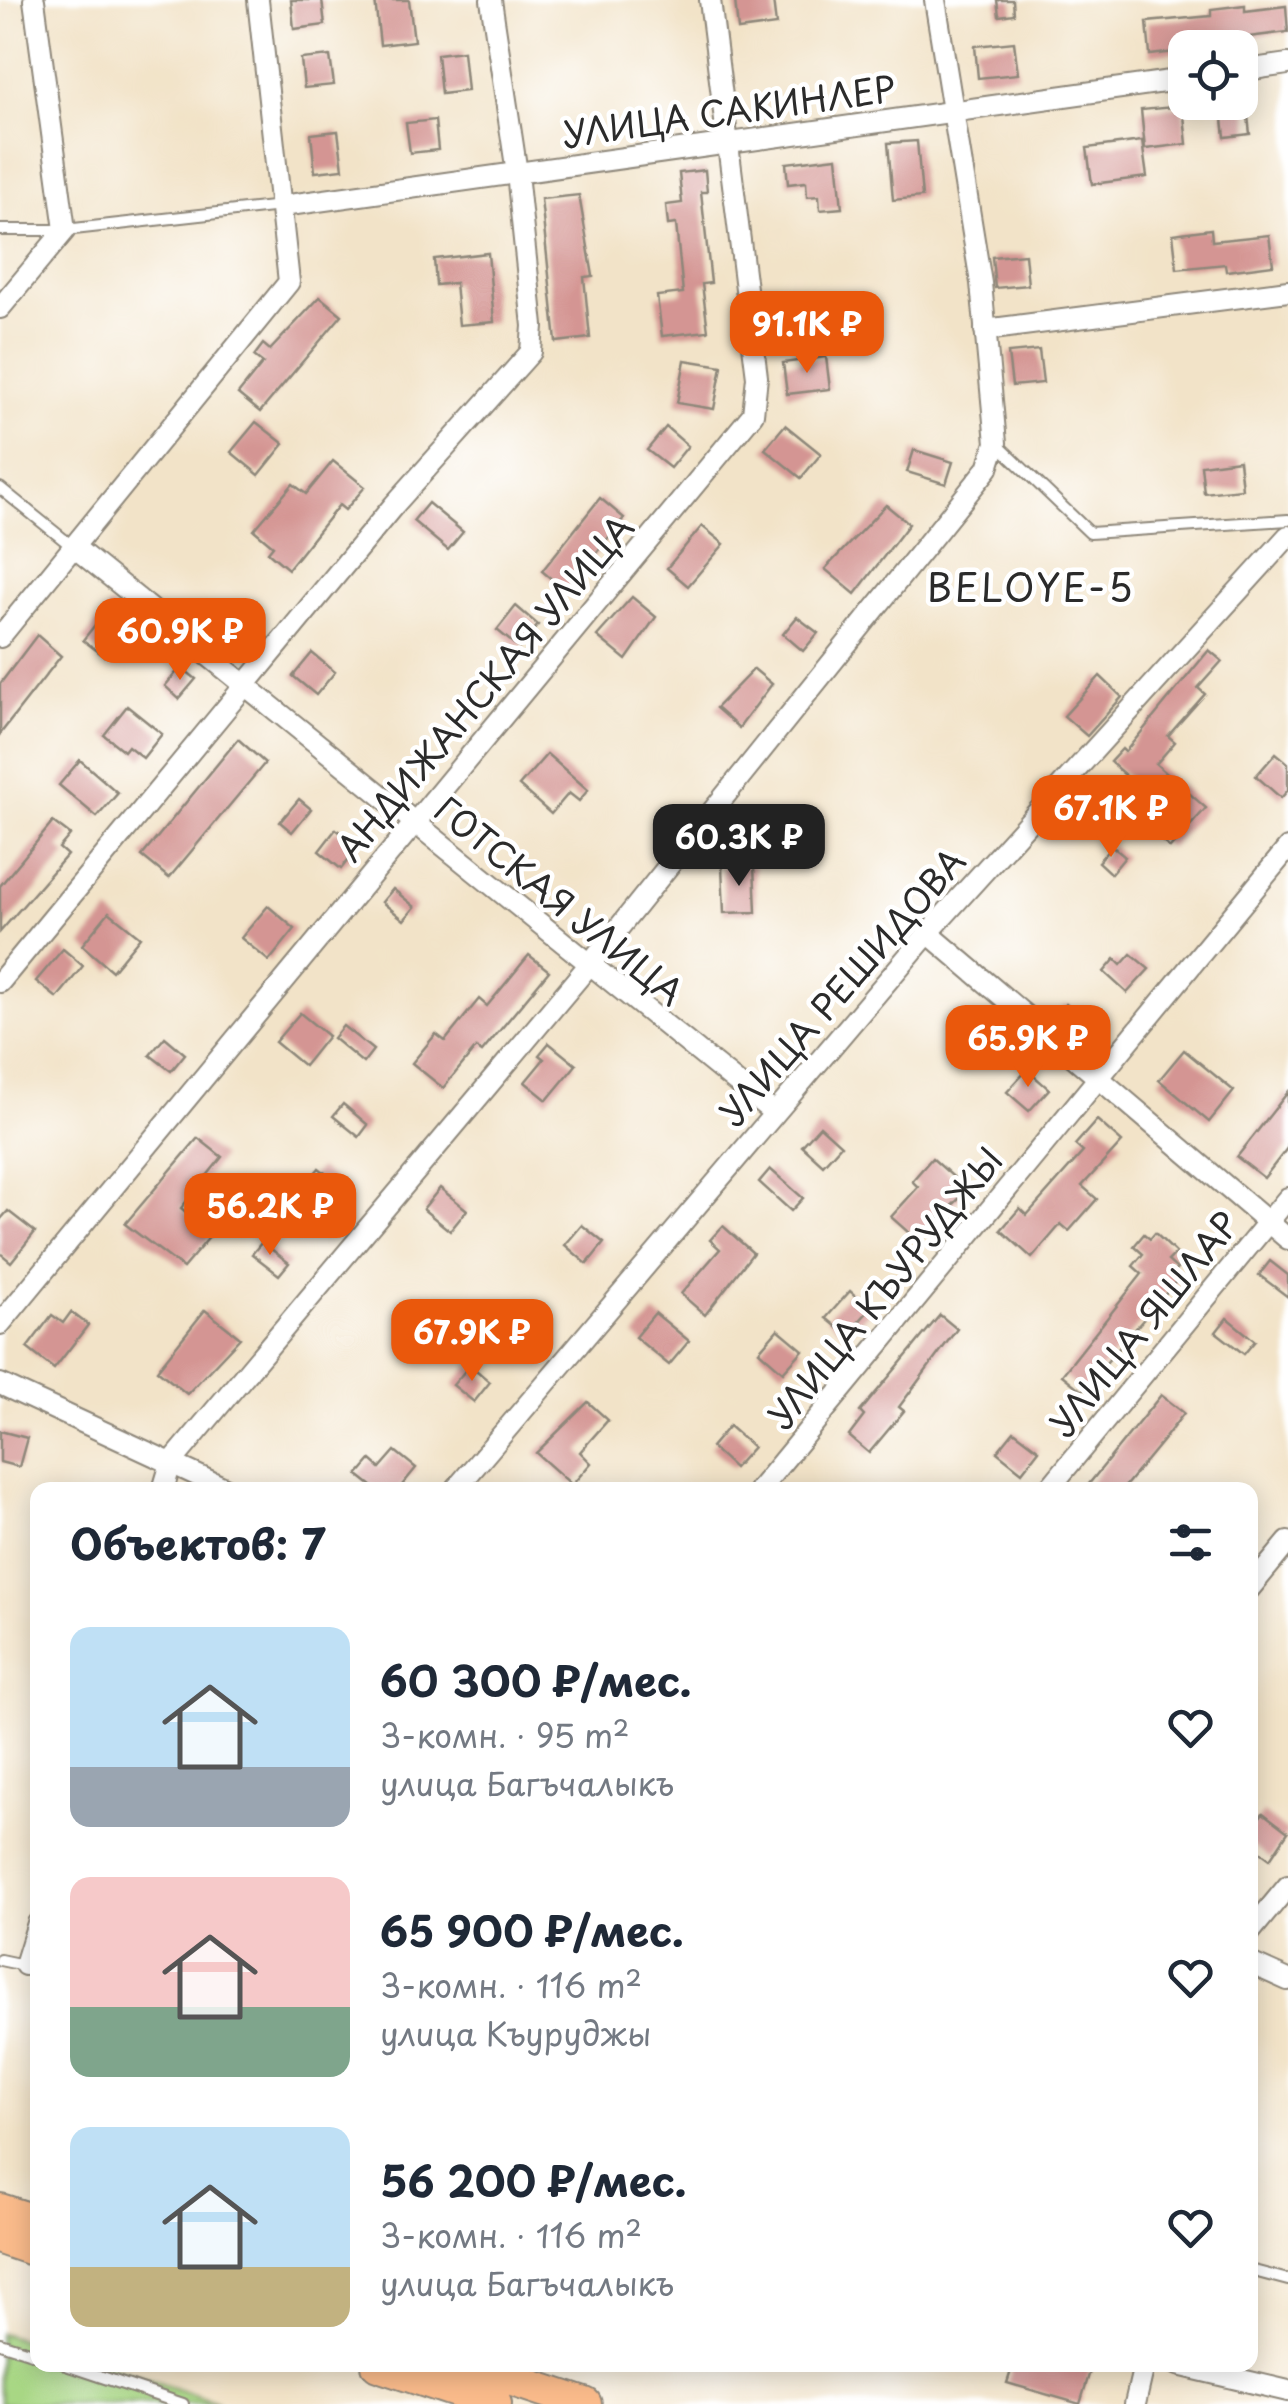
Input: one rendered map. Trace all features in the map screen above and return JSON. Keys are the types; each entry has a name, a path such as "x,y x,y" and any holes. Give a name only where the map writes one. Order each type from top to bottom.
{"main road":[{"path":"0,2210 30,2219"},
{"path":"0,2238 30,2248"},
{"path":"399,2372 495,2404"},
{"path":"488,2372 584,2404"}],"street":[{"path":"0,308 65,230 34,0"},
{"path":"0,638 289,282 258,0"},
{"path":"0,982 394,505 531,352 533,326 517,173 491,0"},
{"name":"АНДИЖАНСКАЯ УЛИЦА","path":"0,1324 753,414 757,377 710,0"},
{"path":"165,1482 171,1463 590,965 975,490 996,443 985,330 935,0"},
{"path":"1258,68 1288,64"},
{"name":"УЛИЦА САКИНЛЕР","path":"282,206 1168,80"},
{"path":"985,330 1288,291"},
{"name":"УЛИЦА РЕШИДОВА","path":"462,1482 928,933 1288,536"},
{"name":"ГОТСКАЯ УЛИЦА","path":"74,547 773,1112"},
{"name":"УЛИЦА КЪУРУДЖЫ","path":"766,1482 1288,848"},
{"path":"928,933 1288,1240"},
{"name":"УЛИЦА ЯШЛАР","path":"1055,1482 1288,1198"},
{"path":"0,1384 212,1482"},
{"path":"1258,1578 1288,1542"},
{"path":"1258,1922 1288,1886"},
{"path":"1258,1967 1288,1980"},
{"path":"1136,2404 1143,2372"},
{"path":"1207,2372 1288,2392"}],"lane":[{"path":"0,230 65,230 282,206"},
{"path":"996,443 1090,533 1288,520"},
{"path":"0,488 74,547"},
{"path":"0,1960 30,1967"},
{"path":"1258,2272 1288,2280"},
{"path":"0,2343 30,2353"},
{"path":"87,2372 183,2404"}],"green space":[{"path":"0,2333 30,2343 30,2372 125,2372 219,2404 0,2404"}],"building":[{"path":"291,0 322,0 325,25 294,29"},
{"path":"375,0 409,0 414,41 380,45"},
{"path":"735,0 773,0 776,25 738,30"},
{"path":"997,0 1013,0 1014,14 999,16"},
{"path":"1245,5 1245,11 1286,6 1288,32 1258,36 1258,30 1168,30 1168,53 1150,55 1147,22 1211,16 1211,9"},
{"path":"1014,42 1018,74 978,78 975,46"},
{"path":"463,51 467,91 441,94 437,54"},
{"path":"330,56 334,85 304,88 301,59"},
{"path":"1168,107 1168,120 1184,120 1187,144 1145,149 1141,110"},
{"path":"435,120 438,150 410,153 406,123"},
{"path":"1223,120 1248,120 1250,134 1225,137"},
{"path":"338,131 343,169 315,172 311,134"},
{"path":"917,141 922,197 893,200 888,143"},
{"path":"1142,141 1147,177 1092,184 1087,148"},
{"path":"837,157 842,208 820,210 819,196 807,197 806,182 788,184 786,163"},
{"path":"705,170 707,192 701,192 711,283 702,284 708,331 662,336 657,296 683,293 676,224 668,225 666,205 682,203 679,173"},
{"path":"579,195 593,276 584,277 590,338 556,342 541,199"},
{"path":"1211,229 1212,241 1269,235 1273,265 1226,271 1225,264 1177,269 1173,234"},
{"path":"488,253 494,322 459,325 455,283 436,285 434,259"},
{"path":"1025,254 1028,285 995,288 992,257"},
{"path":"320,297 342,315 260,412 238,394 263,363 254,356 263,344 270,350"},
{"path":"1039,350 1043,383 1012,386 1008,353"},
{"path":"826,357 830,389 787,394 783,363"},
{"path":"685,360 722,366 714,409 677,403"},
{"path":"256,422 284,444 259,475 231,452"},
{"path":"785,425 821,454 801,478 765,449"},
{"path":"666,427 688,446 670,468 647,450"},
{"path":"914,450 953,462 946,484 907,472"},
{"path":"1239,460 1242,489 1204,493 1201,465"},
{"path":"333,461 365,487 345,510 339,505 288,569 268,552 273,546 254,530 293,484 306,494"},
{"path":"600,498 624,518 566,591 542,571"},
{"path":"428,503 463,532 448,550 413,521"},
{"path":"886,505 909,524 855,594 825,569"},
{"path":"702,526 724,544 688,586 667,568"},
{"path":"632,597 656,617 626,660 597,636"},
{"path":"110,606 131,622 104,656 83,640"},
{"path":"516,606 538,625 519,648 497,630"},
{"path":"797,617 818,633 803,651 783,634"},
{"path":"37,635 61,656 0,734 0,684"},
{"path":"1209,650 1222,661 1198,688 1205,694 1168,736 1175,742 1156,764 1206,808 1170,848 1139,821 1156,802 1110,762 1122,749 1125,752"},
{"path":"312,653 335,672 316,695 293,676"},
{"path":"181,667 196,679 179,699 165,686"},
{"path":"754,669 772,684 739,728 716,708"},
{"path":"1100,676 1122,697 1087,736 1064,716"},
{"path":"127,706 162,734 143,758 128,746 124,751 104,735"},
{"path":"238,739 265,763 169,878 142,856"},
{"path":"1276,753 1288,763 1288,790 1281,798 1256,776"},
{"path":"547,754 588,790 579,801 569,793 551,814 519,786"},
{"path":"80,760 118,793 97,817 59,785"},
{"path":"299,799 311,809 292,832 280,822"},
{"path":"53,822 70,835 59,848 67,855 0,932 0,886"},
{"path":"336,829 358,847 341,869 319,851"},
{"path":"1112,846 1125,857 1111,874 1098,862"},
{"path":"754,865 756,912 724,913 722,866"},
{"path":"393,889 415,907 404,920 382,902"},
{"path":"268,906 295,929 269,961 241,938"},
{"path":"109,912 140,937 112,971 82,945"},
{"path":"63,949 83,966 57,998 36,981"},
{"path":"1131,954 1149,969 1127,993 1104,972 1115,959 1121,965"},
{"path":"529,955 549,971 482,1052 476,1048 443,1088 412,1063 436,1034 445,1041 479,999 487,1006"},
{"path":"1066,1004 1092,1028 1080,1041 1054,1018"},
{"path":"300,1013 328,1036 304,1066 275,1042"},
{"path":"343,1026 373,1050 363,1063 333,1038"},
{"path":"165,1037 185,1054 171,1071 150,1055"},
{"path":"549,1043 576,1065 547,1100 525,1082 544,1059 539,1055"},
{"path":"1184,1050 1234,1091 1209,1122 1159,1080"},
{"path":"1027,1070 1049,1089 1029,1111 1007,1092"},
{"path":"1288,1092 1288,1147 1264,1178 1237,1157"},
{"path":"343,1104 368,1125 359,1137 333,1116"},
{"path":"1097,1120 1122,1142 1082,1186 1097,1199 1069,1231 1061,1224 1032,1258 1001,1230 1020,1208 1027,1215 1083,1152 1075,1145"},
{"path":"820,1126 841,1145 823,1165 802,1146"},
{"path":"198,1138 222,1157 181,1208 212,1234 183,1268 125,1224"},
{"path":"932,1158 968,1190 917,1240 891,1217 918,1187 912,1181"},
{"path":"319,1168 348,1191 324,1220 295,1197"},
{"path":"770,1169 803,1198 791,1211 759,1182"},
{"path":"440,1188 467,1210 450,1231 423,1209"},
{"path":"8,1211 35,1232 11,1262 0,1253 0,1220"},
{"path":"582,1225 604,1243 587,1264 565,1245"},
{"path":"723,1226 753,1253 705,1315 681,1294 720,1249 710,1240"},
{"path":"1155,1233 1176,1253 1168,1261 1177,1269 1172,1274 1178,1279 1082,1391 1062,1375 1142,1274 1133,1266 1143,1254 1134,1246 1144,1234 1150,1239"},
{"path":"262,1242 289,1263 279,1275 252,1254"},
{"path":"1270,1261 1288,1275 1288,1297 1259,1275"},
{"path":"850,1291 870,1309 847,1335 826,1318"},
{"path":"205,1310 240,1338 187,1394 157,1370"},
{"path":"71,1312 88,1325 54,1369 27,1348 52,1315 63,1323"},
{"path":"655,1313 689,1341 669,1365 635,1337"},
{"path":"940,1315 957,1329 899,1407 904,1411 869,1453 849,1436 864,1416 860,1412"},
{"path":"1227,1318 1255,1341 1244,1354 1216,1332"},
{"path":"511,1322 534,1341 522,1356 499,1337"},
{"path":"778,1329 803,1350 783,1372 759,1351"},
{"path":"470,1365 490,1382 474,1402 453,1385"},
{"path":"1161,1395 1184,1413 1129,1482 1090,1482"},
{"path":"588,1402 608,1420 580,1452 591,1463 575,1482 569,1482 536,1453"},
{"path":"729,1426 753,1447 734,1468 711,1447"},
{"path":"0,1431 27,1438 19,1467 0,1462"},
{"path":"1014,1431 1039,1450 1022,1472 997,1452"},
{"path":"395,1451 416,1468 405,1482 367,1482 358,1475 371,1460 380,1468"},
{"path":"1263,1813 1288,1832 1270,1859 1258,1850 1258,1820"},
{"path":"1011,2372 1090,2372 1080,2404 1007,2383"}],"district":[{"name":"BELOYE-5","path":"1031,586"}]}
